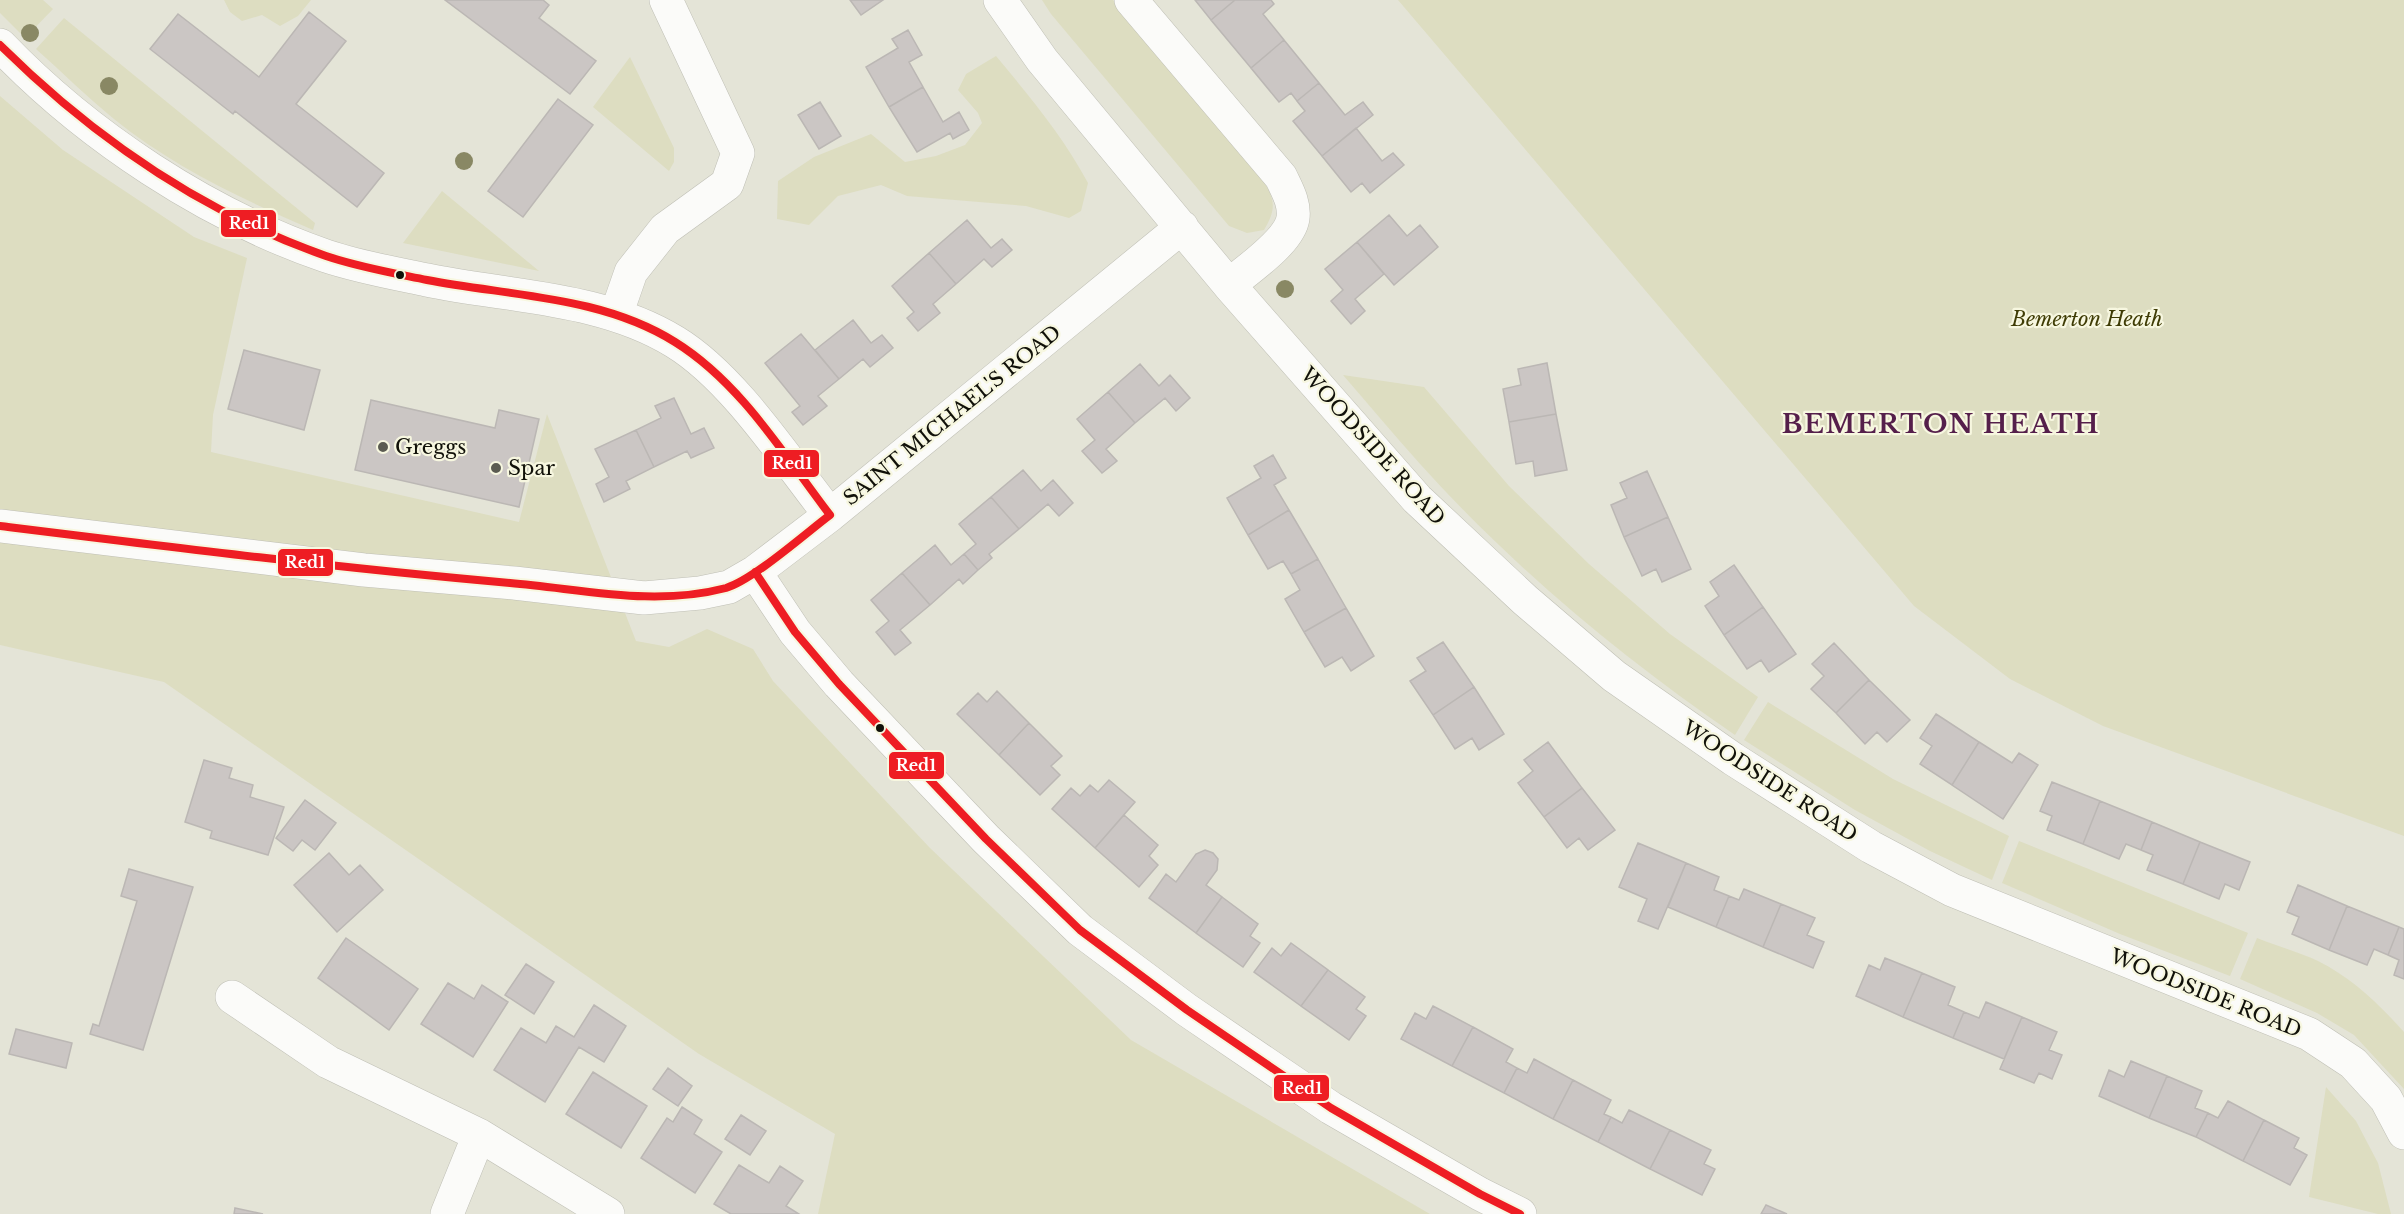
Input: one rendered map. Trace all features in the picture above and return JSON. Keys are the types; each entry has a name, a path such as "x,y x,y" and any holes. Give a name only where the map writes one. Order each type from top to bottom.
{"street":[{"path":"616,315 630,272 665,229 727,184 738,153 666,0"},
{"name":"WOODSIDE ROAD","path":"1000,0 1042,60 1229,285 1417,499 1526,600 1614,676 1727,755 1871,847 1952,890 2309,1034 2353,1063 2385,1099 2404,1133"},
{"path":"1131,0 1281,177 1291,198 1293,219 1283,239 1229,285"},
{"path":"0,45 34,80 70,110 137,159 190,193 284,240 369,268 586,307 616,315 646,327 676,343 708,368 734,394 830,515"},
{"name":"SAINT MICHAEL'S ROAD","path":"0,526 364,570 514,583 644,598 710,591 729,586 755,572 830,515 1182,227"},
{"path":"755,572 795,632 839,684 1003,855 1080,930 1151,984 1286,1079 1375,1134 1520,1214"},
{"path":"232,997 328,1062 479,1135 608,1214"},
{"path":"447,1214 479,1135"}],"green space":[{"path":"0,0 43,0 53,9 25,38 0,13"},
{"path":"224,0 311,0 298,16 280,26 262,15 242,21 230,12"},
{"path":"1042,0 1113,0 1262,178 1270,192 1273,204 1271,216 1264,230 1247,233 1229,226 1051,14"},
{"name":"Bemerton Heath","path":"1398,0 2404,0 2404,836 2103,726 2010,679 1914,606"},
{"path":"64,18 315,223 313,230 261,207 185,167 160,152 104,111 36,49"},
{"path":"996,56 1057,133 1088,183 1081,211 1069,218 1026,206 907,196 881,185 838,196 809,225 777,219 778,181 814,157 871,134 905,162 936,156 965,145 982,123 978,113 958,90 966,74"},
{"path":"630,57 674,148 674,162 669,171 593,107"},
{"path":"0,96 63,150 194,237 247,258 213,415 211,452 519,522 547,414 636,641 669,647 707,629 753,649 773,681 930,848 1131,1040 1430,1214 818,1214 835,1134 699,1054 164,682 0,645"},
{"path":"442,191 539,271 403,243"},
{"path":"1343,375 1424,387 1509,486 1589,564 1670,634 1758,697 1735,735 1610,642 1531,575 1456,503"},
{"path":"1768,702 1893,779 2009,836 1992,880 1930,851 1855,810 1744,740"},
{"path":"2019,841 2248,933 2230,976 2120,934 2002,883"},
{"path":"2257,938 2311,958 2330,968 2354,984 2385,1011 2404,1032 2404,1089 2354,1035 2317,1013 2240,979"},
{"path":"2326,1087 2356,1121 2378,1163 2391,1214 2378,1214 2309,1197"}],"building":[{"path":"445,0 543,0 549,5 539,18 596,61 570,94"},
{"path":"850,0 883,0 861,15"},
{"path":"1195,0 1235,0 1211,20"},
{"path":"1235,0 1271,0 1274,4 1263,14 1284,40 1251,68 1211,20"},
{"path":"309,12 346,41 296,104 384,173 357,207 235,111 233,114 150,49 178,14 259,77"},
{"path":"908,30 922,55 909,62 923,87 889,107 866,67 898,48 892,39"},
{"path":"1284,40 1319,83 1297,101 1291,93 1279,102 1251,68"},
{"path":"1319,83 1345,115 1363,102 1373,115 1322,156 1293,121 1305,111 1297,101"},
{"path":"923,87 943,122 959,112 969,130 953,139 950,133 917,152 889,107"},
{"path":"558,99 593,125 523,217 488,191"},
{"path":"820,102 841,136 819,149 798,115"},
{"path":"1356,128 1382,161 1393,153 1404,165 1370,193 1362,183 1351,192 1322,156"},
{"path":"1389,215 1407,236 1420,225 1438,247 1394,285 1357,242"},
{"path":"967,220 991,248 1002,239 1012,250 992,267 984,259 956,284 929,253"},
{"path":"1357,242 1384,274 1355,299 1365,311 1351,324 1331,301 1343,290 1325,269"},
{"path":"929,253 956,284 933,304 940,313 918,331 907,318 914,312 892,286"},
{"path":"853,320 871,343 882,335 893,348 870,367 863,359 839,379 815,350"},
{"path":"801,334 839,379 818,396 827,406 803,425 792,412 800,406 765,363"},
{"path":"244,350 320,370 304,430 228,409"},
{"path":"1547,363 1556,414 1509,422 1503,389 1521,385 1518,369"},
{"path":"1140,364 1159,386 1170,375 1190,398 1176,411 1165,398 1135,423 1108,392"},
{"path":"1108,392 1135,423 1106,449 1117,461 1102,473 1082,451 1095,440 1077,419"},
{"path":"674,398 691,434 704,428 714,448 691,458 687,451 654,467 636,430 661,418 655,406"},
{"path":"371,400 495,428 499,410 539,419 519,507 355,470"},
{"path":"1556,414 1567,470 1535,476 1533,461 1516,464 1509,422"},
{"path":"636,430 654,467 626,481 630,489 604,502 596,484 609,477 595,449"},
{"path":"1273,455 1286,478 1274,485 1289,510 1248,535 1227,498 1261,478 1254,466"},
{"path":"1023,470 1041,491 1053,480 1073,503 1059,516 1048,504 1019,529 991,497"},
{"path":"1647,471 1668,517 1624,537 1611,505 1627,498 1620,483"},
{"path":"991,497 1019,529 989,554 992,558 978,570 964,554 976,544 959,524"},
{"path":"1289,510 1318,559 1291,574 1283,561 1268,569 1248,535"},
{"path":"1668,517 1691,569 1662,582 1656,569 1642,576 1624,537"},
{"path":"935,545 951,565 964,554 978,570 963,584 959,579 930,605 902,573"},
{"path":"1318,559 1346,608 1304,632 1285,599 1300,590 1291,574"},
{"path":"1734,565 1763,607 1724,635 1705,606 1719,596 1710,582"},
{"path":"902,573 930,605 900,630 911,643 895,655 876,632 889,621 871,600"},
{"path":"1763,607 1796,654 1769,672 1761,660 1747,669 1724,635"},
{"path":"1346,608 1374,656 1351,671 1342,657 1325,667 1304,632"},
{"path":"1443,642 1474,687 1433,715 1410,681 1426,671 1417,658"},
{"path":"1834,643 1869,680 1836,713 1811,689 1824,676 1812,664"},
{"path":"1869,680 1910,720 1887,742 1877,732 1865,744 1836,713"},
{"path":"1474,687 1504,734 1479,750 1472,738 1455,749 1433,715"},
{"path":"997,691 1029,723 999,755 957,714 978,693 987,702"},
{"path":"1936,714 1979,742 1952,785 1920,764 1932,746 1920,738"},
{"path":"1029,723 1062,756 1051,766 1060,775 1040,795 999,755"},
{"path":"1548,742 1582,788 1544,817 1518,783 1533,771 1524,760"},
{"path":"1979,742 2012,763 2019,753 2038,765 2003,819 1952,785"},
{"path":"204,760 232,768 229,778 253,785 250,797 284,807 268,855 210,838 212,831 185,822"},
{"path":"1109,780 1135,802 1095,848 1052,809 1071,788 1080,796 1090,785 1098,792"},
{"path":"2052,782 2100,801 2083,844 2047,830 2052,816 2040,811"},
{"path":"1582,788 1615,830 1588,850 1579,838 1567,848 1544,817"},
{"path":"305,800 336,823 315,850 302,840 293,851 276,838"},
{"path":"2100,801 2152,822 2141,850 2126,844 2119,859 2083,844"},
{"path":"1124,815 1158,845 1149,856 1158,865 1139,887 1095,848"},
{"path":"2152,822 2200,842 2183,884 2147,870 2153,855 2141,850"},
{"path":"2200,842 2250,862 2239,890 2225,884 2219,899 2183,884"},
{"path":"1638,843 1686,863 1658,929 1638,921 1647,899 1619,887"},
{"path":"1205,850 1213,853 1218,859 1217,870 1206,885 1222,897 1196,933 1149,898 1166,874 1176,882 1196,854"},
{"path":"329,853 349,875 360,865 383,890 337,932 294,885"},
{"path":"1686,863 1719,877 1714,890 1729,896 1716,927 1668,907"},
{"path":"129,869 193,887 143,1050 90,1034 93,1024 99,1026 137,901 121,896"},
{"path":"2298,885 2347,906 2329,950 2292,934 2299,917 2287,912"},
{"path":"1744,889 1781,904 1763,947 1716,927 1729,896 1739,900"},
{"path":"1222,897 1258,924 1250,936 1260,943 1243,967 1196,933"},
{"path":"1781,904 1815,918 1807,935 1824,942 1813,968 1763,947"},
{"path":"2347,906 2399,927 2388,955 2374,949 2367,965 2329,950"},
{"path":"2399,927 2404,929 2404,979 2394,975 2399,960 2388,955"},
{"path":"346,938 418,989 389,1030 318,978"},
{"path":"1291,943 1328,970 1301,1006 1254,972 1272,948 1281,956"},
{"path":"1885,958 1922,973 1903,1017 1856,996 1869,965 1880,970"},
{"path":"526,964 554,982 534,1014 505,995"},
{"path":"1328,970 1365,997 1356,1009 1366,1016 1349,1040 1301,1006"},
{"path":"1922,973 1955,987 1948,1005 1964,1012 1953,1038 1903,1017"},
{"path":"448,983 474,999 482,985 508,1002 473,1057 421,1024"},
{"path":"1986,1002 2022,1017 2004,1059 1953,1038 1964,1012 1979,1018"},
{"path":"594,1005 626,1026 604,1062 579,1047 545,1102 494,1070 521,1028 546,1043 556,1026 574,1037"},
{"path":"1433,1006 1473,1027 1452,1066 1401,1039 1415,1013 1426,1019"},
{"path":"2022,1017 2057,1032 2049,1050 2062,1055 2052,1079 2039,1073 2034,1083 2000,1069"},
{"path":"1473,1027 1513,1049 1506,1062 1517,1068 1504,1093 1452,1066"},
{"path":"16,1029 72,1043 66,1068 9,1054"},
{"path":"1534,1059 1573,1080 1553,1119 1504,1093 1517,1068 1527,1073"},
{"path":"2131,1061 2167,1076 2149,1118 2099,1096 2109,1070 2124,1077"},
{"path":"668,1068 692,1086 678,1106 653,1089"},
{"path":"593,1072 647,1106 621,1148 566,1114"},
{"path":"2167,1076 2202,1091 2195,1108 2208,1113 2196,1137 2149,1118"},
{"path":"1573,1080 1611,1100 1604,1114 1611,1117 1598,1142 1553,1119"},
{"path":"2228,1101 2264,1120 2243,1161 2196,1137 2208,1113 2218,1118"},
{"path":"682,1107 702,1120 694,1134 722,1152 695,1193 641,1158 667,1118 673,1122"},
{"path":"1629,1110 1670,1130 1650,1169 1598,1142 1611,1117 1622,1123"},
{"path":"741,1115 766,1131 750,1155 725,1139"},
{"path":"2264,1120 2299,1138 2294,1148 2307,1155 2290,1185 2243,1161"},
{"path":"1670,1130 1711,1150 1704,1164 1715,1169 1702,1195 1650,1169"},
{"path":"739,1165 769,1183 780,1166 803,1181 786,1206 799,1214 731,1214 714,1204"},
{"path":"1766,1205 1787,1214 1761,1214"},
{"path":"235,1208 263,1214 234,1214"}],"transit line":[{"name":"Red1","path":"0,45 36,79 111,141 192,194 280,238 326,256 376,270 586,306 647,327 675,342 699,359 741,399 830,515 764,566 737,583 726,588 672,596 618,595 382,571 0,526"},
{"name":"Red1","path":"755,572 795,632 839,684 986,839 1080,930 1187,1010 1331,1108 1480,1194 1520,1214"}],"place":[{"name":"Greggs","path":"383,447"},
{"name":"Spar","path":"496,468"}],"district":[{"name":"BEMERTON HEATH","path":"1941,424"}]}
